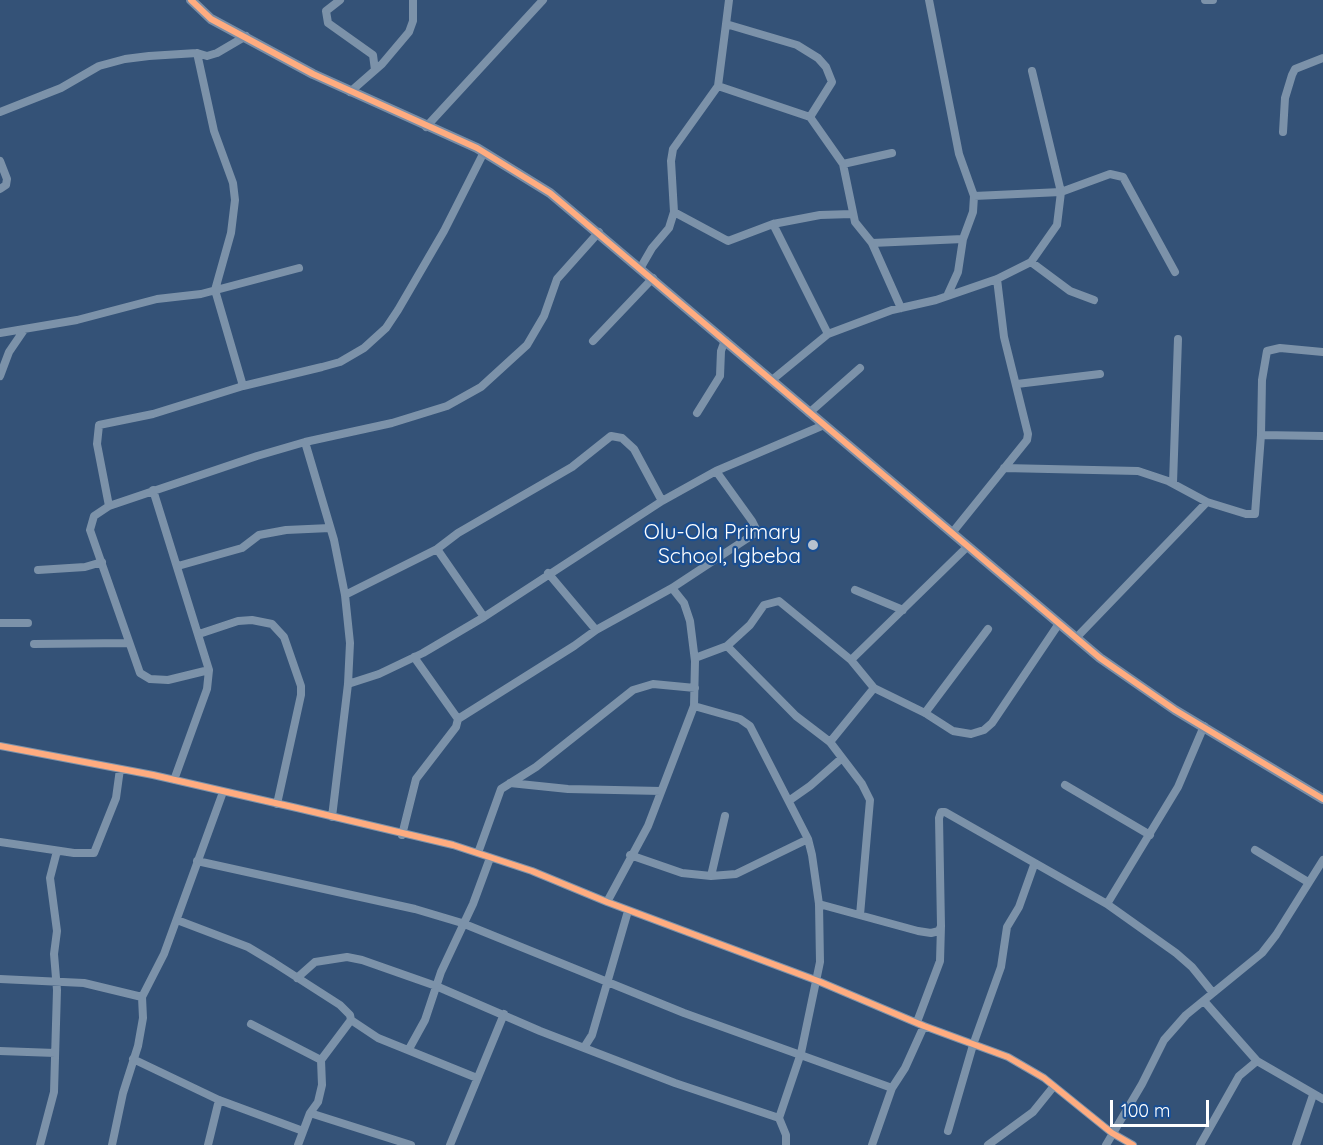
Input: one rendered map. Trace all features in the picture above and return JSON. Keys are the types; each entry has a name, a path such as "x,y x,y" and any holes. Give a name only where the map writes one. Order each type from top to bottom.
{"street":[{"path":"191,0 211,19 350,92 484,152 550,193 599,231 1058,625 1077,637 1117,671 1175,711 1204,726 1228,743 1323,799"},
{"path":"340,0 326,11 328,23 373,55 375,70"},
{"path":"350,92 375,70 409,32 413,0"},
{"path":"426,127 543,0"},
{"path":"641,267 652,248 669,228 674,212 671,161 673,149 718,86 729,0"},
{"path":"929,0 959,154 974,196 973,212 963,239 957,272 948,294"},
{"path":"1205,0 1213,0"},
{"path":"726,24 797,45 818,58 831,75 832,82 810,117"},
{"path":"0,112 61,88 99,66 125,59 197,52 207,56 218,53 246,36"},
{"path":"197,52 205,98 233,183 235,200 231,233 215,290 243,386"},
{"path":"1283,132 1285,98 1292,75 1296,69 1323,58"},
{"path":"772,380 828,334 901,308 997,279 1031,262 1057,225 1061,192 1032,71"},
{"path":"718,86 810,117 843,164 855,222 872,243 901,308"},
{"path":"109,506 97,444 99,425 153,414 243,386 340,362 376,338 386,328 409,291 484,152"},
{"path":"843,164 892,153"},
{"path":"0,161 7,180 6,185 0,189"},
{"path":"974,196 1061,192 1110,174 1123,177 1174,272"},
{"path":"674,212 728,241 773,224 820,215 852,214"},
{"path":"773,224 828,334"},
{"path":"209,670 168,680 150,679 140,673 128,643 90,522 99,512 109,506 153,490 176,485 305,442 392,423 447,406 481,387 527,345 544,316 557,279 599,231"},
{"path":"872,243 963,239"},
{"path":"1031,262 1070,291 1094,300"},
{"path":"0,333 84,319 157,299 215,290 299,268"},
{"path":"593,341 653,278"},
{"path":"952,533 1027,440 1028,434 1017,384 1004,337 997,279"},
{"path":"0,376 9,352 24,330"},
{"path":"1173,483 1178,339"},
{"path":"697,413 720,376 721,351 725,340"},
{"path":"1004,468 1138,471 1173,483 1207,502 1255,514 1261,435 1262,380 1267,351 1280,348 1323,352"},
{"path":"809,413 860,368"},
{"path":"1017,384 1100,374"},
{"path":"348,684 414,657 484,617 548,573 573,560 662,501 716,471 824,425"},
{"path":"1261,435 1323,436"},
{"path":"345,595 437,549 458,533 572,467 611,436 622,438 634,449 662,501"},
{"path":"305,442 330,528 345,595 350,643 348,684 332,817"},
{"path":"402,835 416,779 456,727 458,718 596,630 672,588 750,537 756,530 716,471"},
{"path":"153,490 209,670 207,689 174,780"},
{"path":"1077,637 1207,502"},
{"path":"178,566 242,548 259,535 330,528"},
{"path":"851,660 966,547"},
{"path":"437,549 484,617"},
{"path":"38,570 85,567 102,562"},
{"path":"548,573 596,630"},
{"path":"606,902 648,826 694,706 695,658 684,603 672,588"},
{"path":"855,590 903,610"},
{"path":"695,658 727,646 750,625 764,605 779,601 851,660 874,688 925,712 953,731 970,734 984,730 1002,709 1058,625"},
{"path":"199,634 238,621 252,620 272,624 284,637 301,686 301,695 277,804"},
{"path":"0,623 28,623"},
{"path":"925,712 988,629"},
{"path":"34,644 128,643"},
{"path":"727,646 796,716 831,742 862,784 870,800 860,915"},
{"path":"414,657 458,718"},
{"path":"478,853 501,789 536,767 633,690 653,684 695,688"},
{"path":"831,742 874,688"},
{"path":"694,706 746,722 790,800 808,839 819,904 821,948 818,981 801,1053 779,1118 786,1135 786,1145"},
{"path":"1107,904 1178,787 1204,726"},
{"path":"0,746 174,780 277,804 478,853 532,871 628,911 818,981 920,1024 1008,1057 1054,1086 1112,1133 1133,1145"},
{"path":"790,800 842,758"},
{"path":"0,842 57,851 94,853 116,798 120,770"},
{"path":"509,783 568,789 661,791"},
{"path":"1065,785 1150,835"},
{"path":"112,1145 141,1031 142,997 164,954 223,792"},
{"path":"872,1145 892,1088 905,1068 940,961 941,812 974,827 1034,865 1107,904 1184,960 1213,993"},
{"path":"711,876 726,816"},
{"path":"630,855 682,873 711,876 736,874 749,870 808,839"},
{"path":"1255,850 1308,882"},
{"path":"40,1145 54,1092 57,931 50,878 57,851"},
{"path":"409,1049 425,1020 436,986 462,923 473,904 490,858"},
{"path":"1106,1145 1142,1084 1164,1040 1186,1015 1262,953 1292,912 1323,860"},
{"path":"197,861 415,909 462,923 684,1013 801,1053 892,1088"},
{"path":"948,1131 973,1045 1001,967 1007,927 1019,907 1034,865"},
{"path":"819,904 931,933 939,931 941,926"},
{"path":"585,1046 592,1035 628,911"},
{"path":"177,920 248,947 340,1005 350,1015 351,1020 378,1038 477,1078"},
{"path":"297,978 315,962 346,957 436,986 540,1031 585,1046 675,1083 779,1118"},
{"path":"0,979 84,983 142,997"},
{"path":"1204,1001 1257,1061 1312,1095 1323,1099"},
{"path":"450,1145 504,1014"},
{"path":"298,1145 310,1113 318,1102 322,1085 321,1059 351,1020"},
{"path":"251,1024 321,1059"},
{"path":"0,1051 55,1053"},
{"path":"133,1059 219,1100 303,1131"},
{"path":"1200,1145 1239,1076 1257,1061"},
{"path":"988,1145 1033,1112 1054,1086"},
{"path":"1296,1145 1312,1095"},
{"path":"208,1145 219,1100"},
{"path":"310,1113 381,1141 411,1145"}],"cycle path":[{"path":"191,0 211,19 313,74 477,148 550,193 1100,658 1175,710 1323,799"},
{"path":"0,746 153,775 297,808 453,845 532,871 1008,1057 1044,1078 1112,1133 1133,1145"}],"place":[{"name":"Olu-Ola Primary School, Igbeba","path":"813,545"}]}
